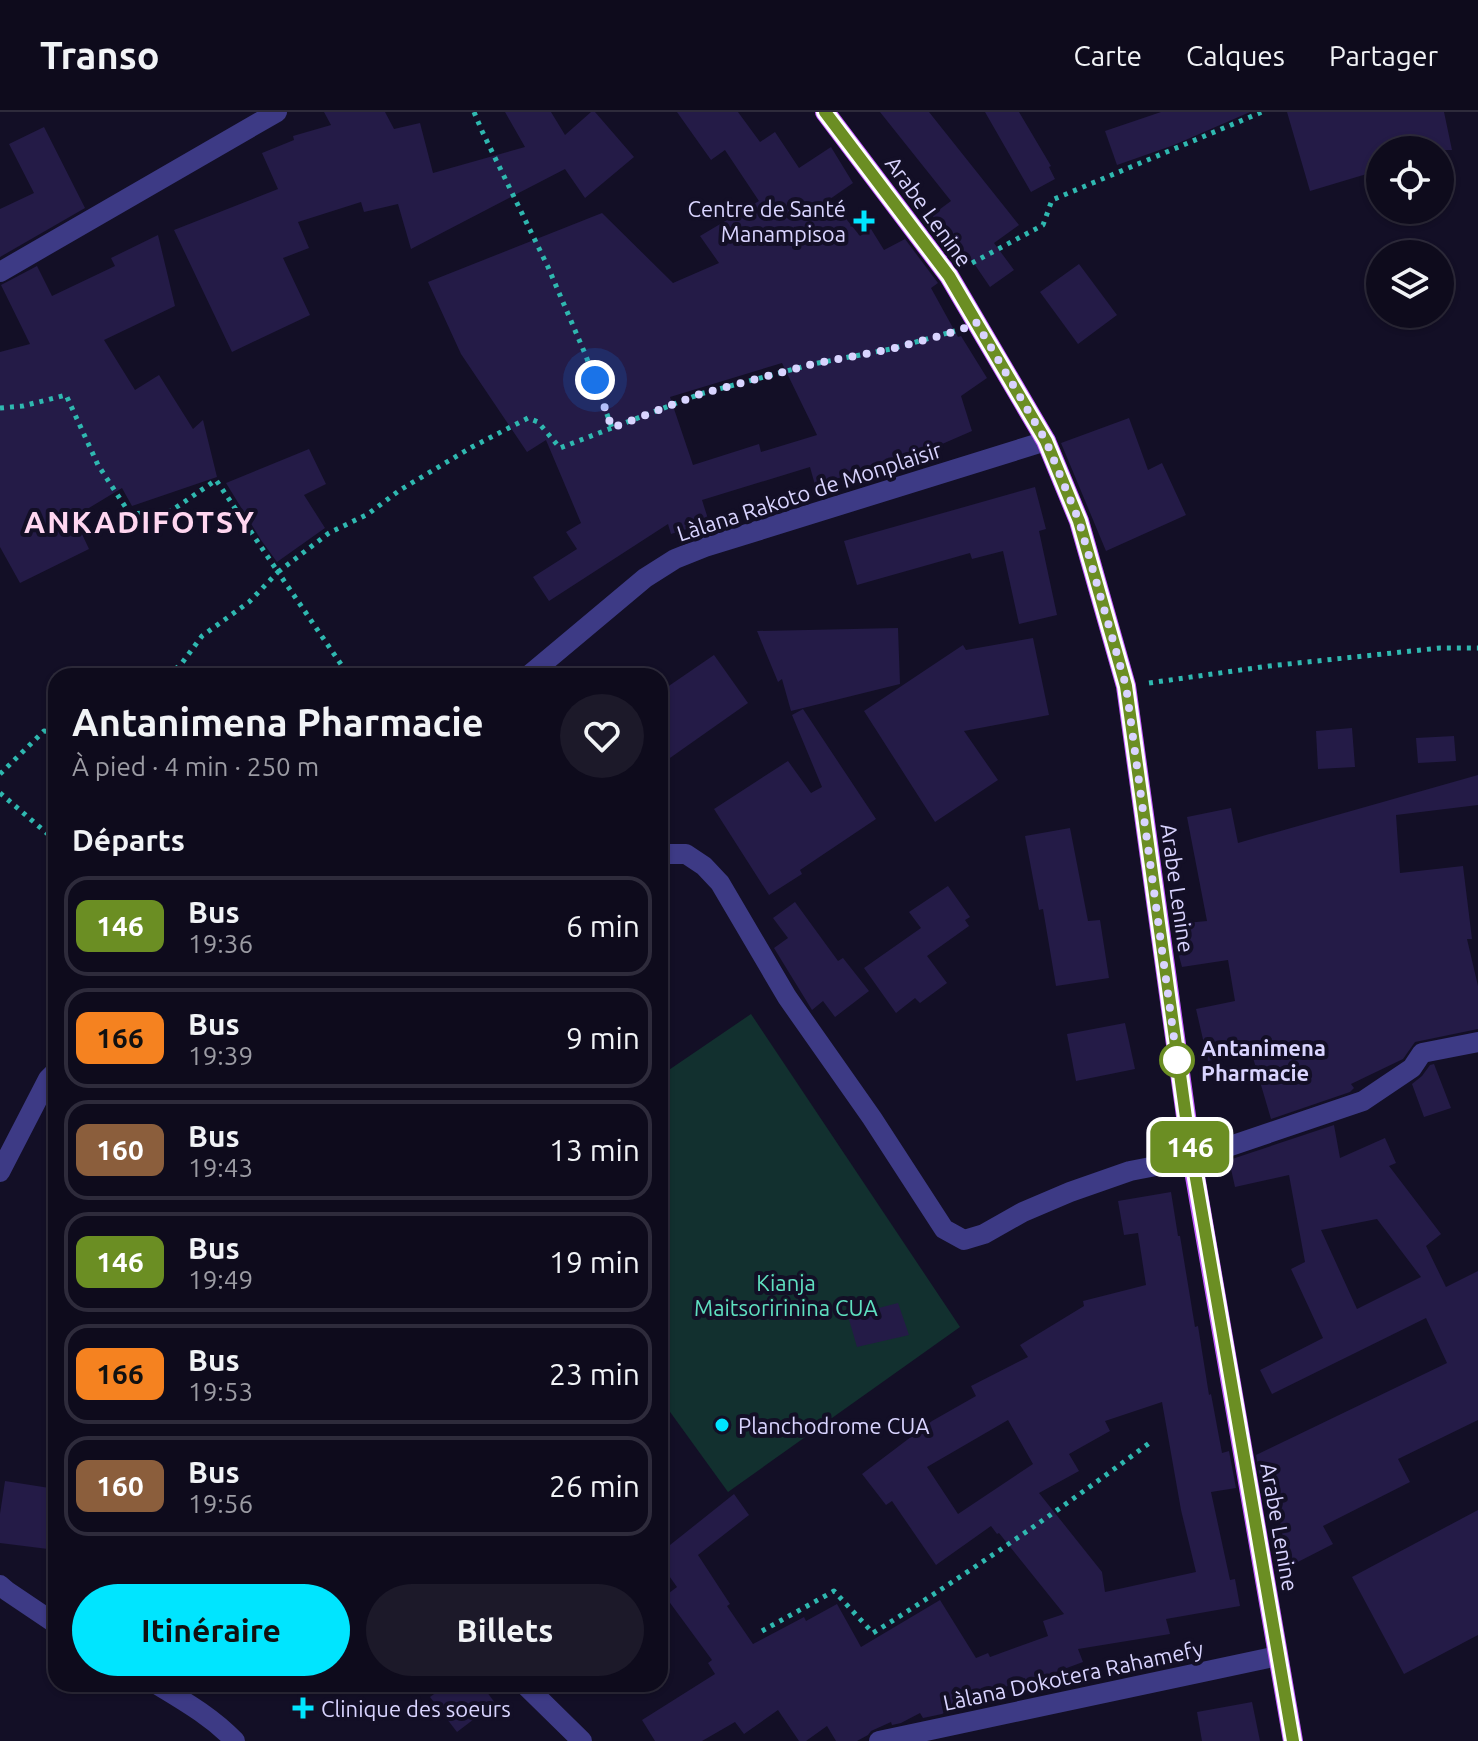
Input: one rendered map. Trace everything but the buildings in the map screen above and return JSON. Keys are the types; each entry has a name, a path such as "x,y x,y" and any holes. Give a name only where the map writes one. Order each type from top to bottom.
{"main road":[{"name":"Arabe Lenine","path":"825,112 949,276 1046,441 1079,521 1126,686 1192,1159 1293,1741"}],"street":[{"path":"0,272 277,112"},
{"name":"Làlana Rakoto de Monplaisir","path":"538,668 645,578 675,559 1046,441"},
{"path":"668,854 686,854 704,866 720,883 787,997 872,1118 944,1229 964,1240 984,1234 1023,1212 1070,1192 1130,1171 1192,1159 1363,1101 1412,1068 1422,1053 1478,1042"},
{"path":"0,1172 48,1079"},
{"path":"0,1585 48,1619"},
{"name":"Làlana Dokotera Rahamefy","path":"879,1741 1278,1656"},
{"path":"169,1692 223,1728 235,1741"},
{"path":"532,1692 582,1741"}],"path":[{"path":"474,112 553,280 586,356 612,428"},
{"path":"949,276 1043,225 1052,200 1262,112"},
{"path":"177,668 202,636 249,602 278,572 329,533 368,514 400,490 528,418 538,422 560,448 700,394 813,364 891,349 961,330 976,322"},
{"path":"0,408 23,406 66,395 98,465 130,514 171,511 216,480 344,668"},
{"path":"1126,686 1269,666 1440,648 1478,648"},
{"path":"0,774 44,731 48,732"},
{"path":"0,793 48,834"},
{"path":"762,1631 834,1591 873,1633 1030,1531 1152,1441"}],"green space":[{"name":"Kianja Maitsoririnina CUA","path":"751,1014 960,1327 728,1492 668,1409 668,1071"}],"bus line":[{"name":"146","path":"825,112 949,276 1046,441 1079,521 1126,686 1188,1132 1293,1741"}],"place":[{"name":"Centre de Santé Manampisoa","path":"864,221"},
{"name":"Antanimena Pharmacie","path":"1177,1060"},
{"name":"Planchodrome CUA","path":"722,1425"},
{"name":"Clinique des soeurs","path":"303,1708"}],"district":[{"name":"ANKADIFOTSY","path":"140,522"}],"route":[{"path":"595,380 612,428 700,394 813,364 891,349 961,330 976,322 1046,441 1079,521 1126,686 1177,1060"}]}
